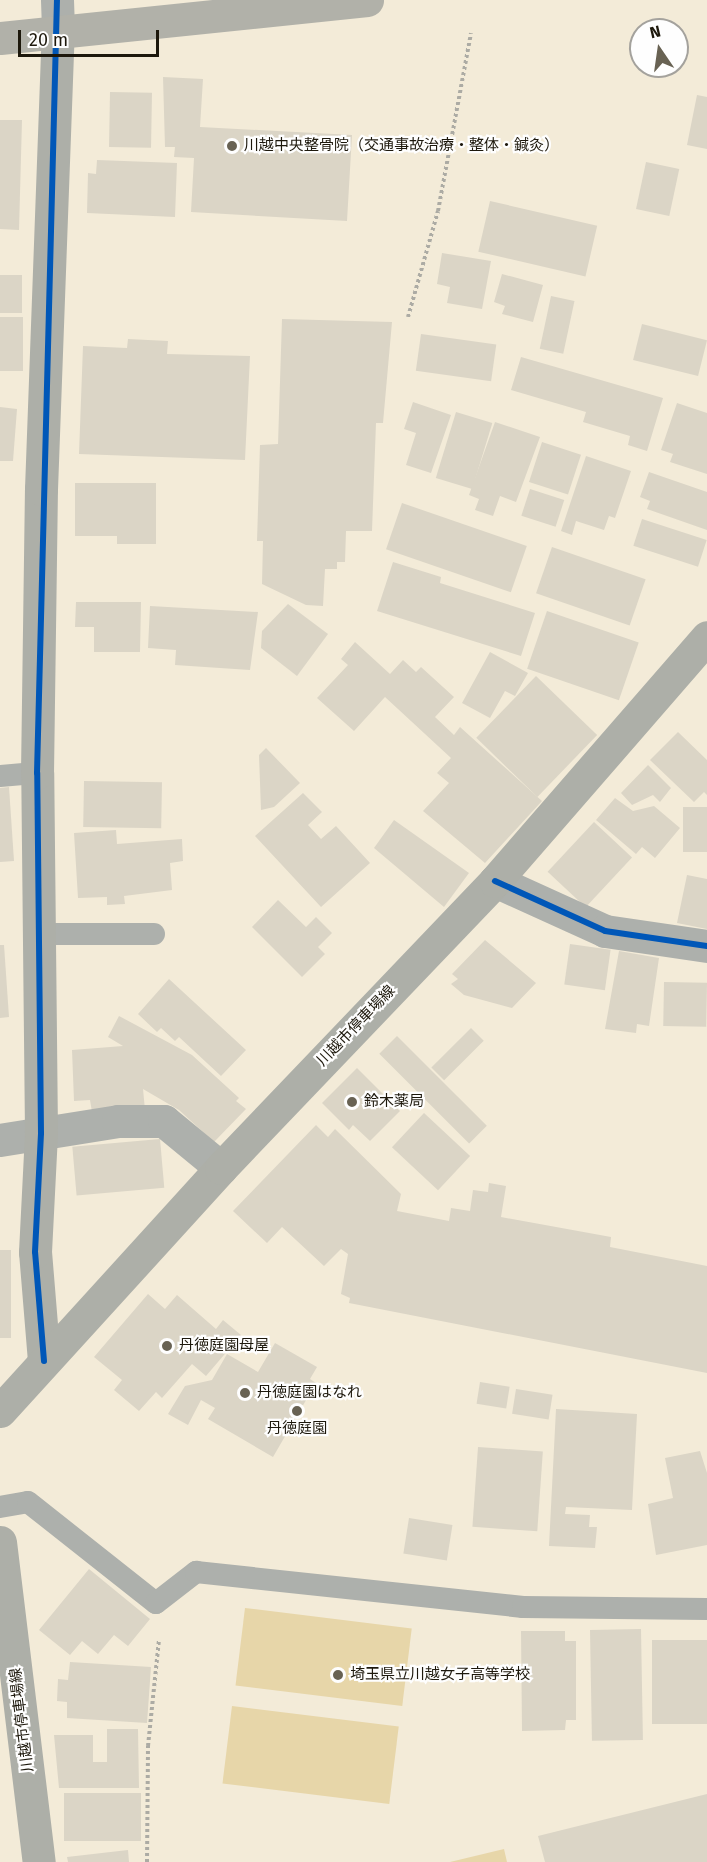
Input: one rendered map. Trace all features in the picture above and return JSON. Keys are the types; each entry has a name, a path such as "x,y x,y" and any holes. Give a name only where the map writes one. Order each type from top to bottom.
{"main road":[{"path":"0,38 58,15 367,0"},
{"path":"44,1361 35,1252 41,1133 42,934 37,773 41,489 58,15"},
{"name":"川越市停車場線","path":"0,1411 221,1168 495,881 707,637"},
{"name":"川越市停車場線","path":"0,1542 39,1862"}],"street":[{"path":"495,881 605,931 707,946"},
{"path":"0,1140 118,1121 164,1121 221,1168"}],"lane":[{"path":"0,776 37,773"},
{"path":"42,934 154,934"},
{"path":"0,1507 28,1502 156,1603 195,1572 523,1607 707,1609"}],"path":[{"path":"408,317 438,211 471,33"},
{"path":"147,1862 148,1746 159,1634 156,1603"}],"shaded area":[{"path":"245,1608 412,1628 402,1706 235,1685"},
{"path":"232,1706 399,1726 389,1804 222,1783"},
{"path":"504,1849 507,1862 450,1862"}],"building":[{"path":"163,77 203,79 200,127 352,135 347,221 191,212 194,158 174,157 175,147 165,147"},
{"path":"110,92 152,93 151,148 109,147"},
{"path":"697,95 707,97 707,149 687,145"},
{"path":"0,120 22,120 19,230 0,229"},
{"path":"97,160 177,163 175,217 87,213 88,173 96,174"},
{"path":"646,162 679,169 669,216 636,209"},
{"path":"490,201 597,226 585,276 478,252"},
{"path":"442,253 491,261 482,309 447,303 450,287 437,284"},
{"path":"502,274 543,285 533,322 502,314 505,306 494,302"},
{"path":"0,275 22,275 22,313 0,313"},
{"path":"551,296 574,301 563,354 540,349"},
{"path":"0,317 23,317 23,371 0,371"},
{"path":"282,319 392,322 383,423 376,423 372,531 346,531 345,562 337,562 337,569 325,569 323,606 306,605 262,584 263,541 257,541 260,445 278,444"},
{"path":"642,324 707,340 698,376 633,360"},
{"path":"421,334 496,345 491,381 416,371"},
{"path":"128,339 168,341 167,354 250,356 245,460 79,454 83,346 127,348"},
{"path":"521,357 663,398 647,451 628,445 630,436 583,422 586,412 511,390"},
{"path":"413,402 451,415 431,473 406,465 416,433 404,429"},
{"path":"677,403 707,413 707,474 670,462 673,454 661,450"},
{"path":"0,407 17,409 13,461 0,461"},
{"path":"456,412 492,423 472,489 436,478"},
{"path":"495,422 540,437 516,502 500,496 493,516 475,510 479,499 469,495"},
{"path":"542,442 581,455 568,495 529,482"},
{"path":"586,456 631,471 615,518 609,516 604,530 576,521 572,535 561,531"},
{"path":"649,472 707,492 707,530 647,509 650,501 640,497"},
{"path":"75,483 156,483 156,544 117,544 117,536 75,536"},
{"path":"530,489 564,500 556,527 521,516"},
{"path":"402,503 527,546 511,592 386,549"},
{"path":"642,519 707,540 698,567 633,546"},
{"path":"552,547 646,579 630,626 536,593"},
{"path":"393,562 441,577 440,583 535,613 521,656 377,611"},
{"path":"76,602 141,602 140,652 94,652 94,627 75,627"},
{"path":"288,604 328,634 297,676 261,648 262,631"},
{"path":"150,606 258,612 250,670 175,665 176,650 148,648"},
{"path":"547,611 639,643 619,700 527,669"},
{"path":"355,642 390,674 403,660 416,672 421,667 454,697 435,717 454,735 460,727 542,801 485,863 423,811 449,783 437,773 451,758 385,697 354,731 317,698 348,665 341,659"},
{"path":"490,652 528,673 515,696 505,691 490,718 462,703"},
{"path":"536,676 597,735 537,797 476,738"},
{"path":"678,732 707,760 707,795 704,792 694,802 650,760"},
{"path":"266,748 300,783 274,807 261,810 259,755"},
{"path":"648,765 671,788 660,802 653,795 632,805 621,793"},
{"path":"84,781 162,782 161,828 83,827"},
{"path":"9,787 14,861 0,862 0,788"},
{"path":"303,793 322,812 308,825 321,839 336,826 370,863 321,907 255,836"},
{"path":"615,798 633,811 654,806 680,828 655,858 642,847 636,854 596,820"},
{"path":"683,807 707,807 707,852 683,852"},
{"path":"394,820 469,873 444,907 374,848"},
{"path":"594,822 632,857 586,907 548,872"},
{"path":"116,830 117,844 182,839 183,861 170,863 172,890 124,896 125,904 107,905 107,897 78,898 74,833"},
{"path":"687,875 707,879 707,929 677,923"},
{"path":"278,900 306,927 316,917 332,933 318,947 325,954 302,977 252,927"},
{"path":"485,940 536,983 512,1008 464,995 451,984 458,979 452,974"},
{"path":"570,944 611,950 605,990 564,985"},
{"path":"0,945 4,945 9,1017 0,1018"},
{"path":"619,951 659,958 649,1026 637,1024 636,1033 605,1029"},
{"path":"169,979 246,1050 221,1076 179,1037 175,1041 161,1028 157,1032 138,1014"},
{"path":"664,982 707,983 706,1027 663,1026"},
{"path":"119,1016 192,1055 239,1098 236,1101 246,1109 214,1142 179,1110 143,1089 145,1110 93,1118 90,1100 74,1101 72,1050 123,1046 108,1037"},
{"path":"471,1028 484,1041 444,1080 431,1068"},
{"path":"397,1036 487,1126 469,1143 379,1054"},
{"path":"357,1068 400,1111 370,1141 353,1125 349,1130 322,1103"},
{"path":"424,1113 470,1156 438,1190 392,1147"},
{"path":"316,1125 328,1137 335,1129 401,1194 397,1211 449,1221 451,1208 470,1211 473,1190 488,1192 489,1183 506,1186 501,1217 611,1237 610,1247 707,1266 707,1373 349,1303 350,1298 341,1294 348,1254 341,1249 324,1266 282,1227 267,1243 233,1211"},
{"path":"160,1139 164,1188 77,1195 72,1147"},
{"path":"0,1250 11,1250 11,1338 0,1338"},
{"name":"丹徳庭園母屋","path":"148,1294 165,1309 177,1295 216,1329 223,1320 241,1335 206,1376 192,1364 162,1398 156,1392 139,1411 114,1390 122,1380 94,1357"},
{"name":"丹徳庭園はなれ","path":"275,1343 317,1367 310,1379 316,1383 273,1457 208,1419 215,1408 201,1400 188,1425 168,1414 185,1386 212,1380 227,1354 258,1372"},
{"path":"480,1382 510,1387 506,1408 477,1404"},
{"path":"516,1389 553,1395 549,1419 512,1414"},
{"path":"556,1409 637,1414 632,1510 566,1507 565,1514 590,1515 589,1527 597,1527 595,1548 549,1546"},
{"path":"478,1447 543,1452 537,1531 472,1527"},
{"path":"700,1451 707,1473 707,1545 656,1555 648,1504 673,1498 665,1458"},
{"path":"409,1518 452,1525 447,1560 403,1554"},
{"path":"89,1569 150,1619 128,1646 114,1635 98,1654 82,1641 70,1655 39,1630"},
{"path":"641,1629 643,1740 592,1741 590,1630"},
{"path":"521,1631 565,1631 565,1641 576,1641 576,1720 566,1720 565,1730 522,1731"},
{"path":"652,1640 707,1640 707,1724 652,1724"},
{"path":"70,1662 151,1667 147,1723 67,1718 67,1702 57,1701 58,1679 68,1680"},
{"path":"107,1729 138,1729 139,1788 59,1788 54,1735 93,1735 93,1762 107,1762"},
{"path":"64,1793 141,1793 141,1841 64,1841"},
{"path":"707,1794 707,1862 545,1862 538,1836"},
{"path":"128,1850 129,1862 68,1862 67,1857"}],"cycle path":[{"path":"44,1361 35,1252 41,1133 37,773 57,0"},
{"path":"495,881 605,931 707,946"}],"place":[{"name":"川越中央整骨院（交通事故治療・整体・鍼灸）","path":"232,146"},
{"name":"鈴木薬局","path":"352,1102"},
{"name":"丹徳庭園母屋","path":"167,1346"},
{"name":"丹徳庭園はなれ","path":"245,1393"},
{"name":"丹徳庭園","path":"297,1411"},
{"name":"埼玉県立川越女子高等学校","path":"338,1675"}]}
